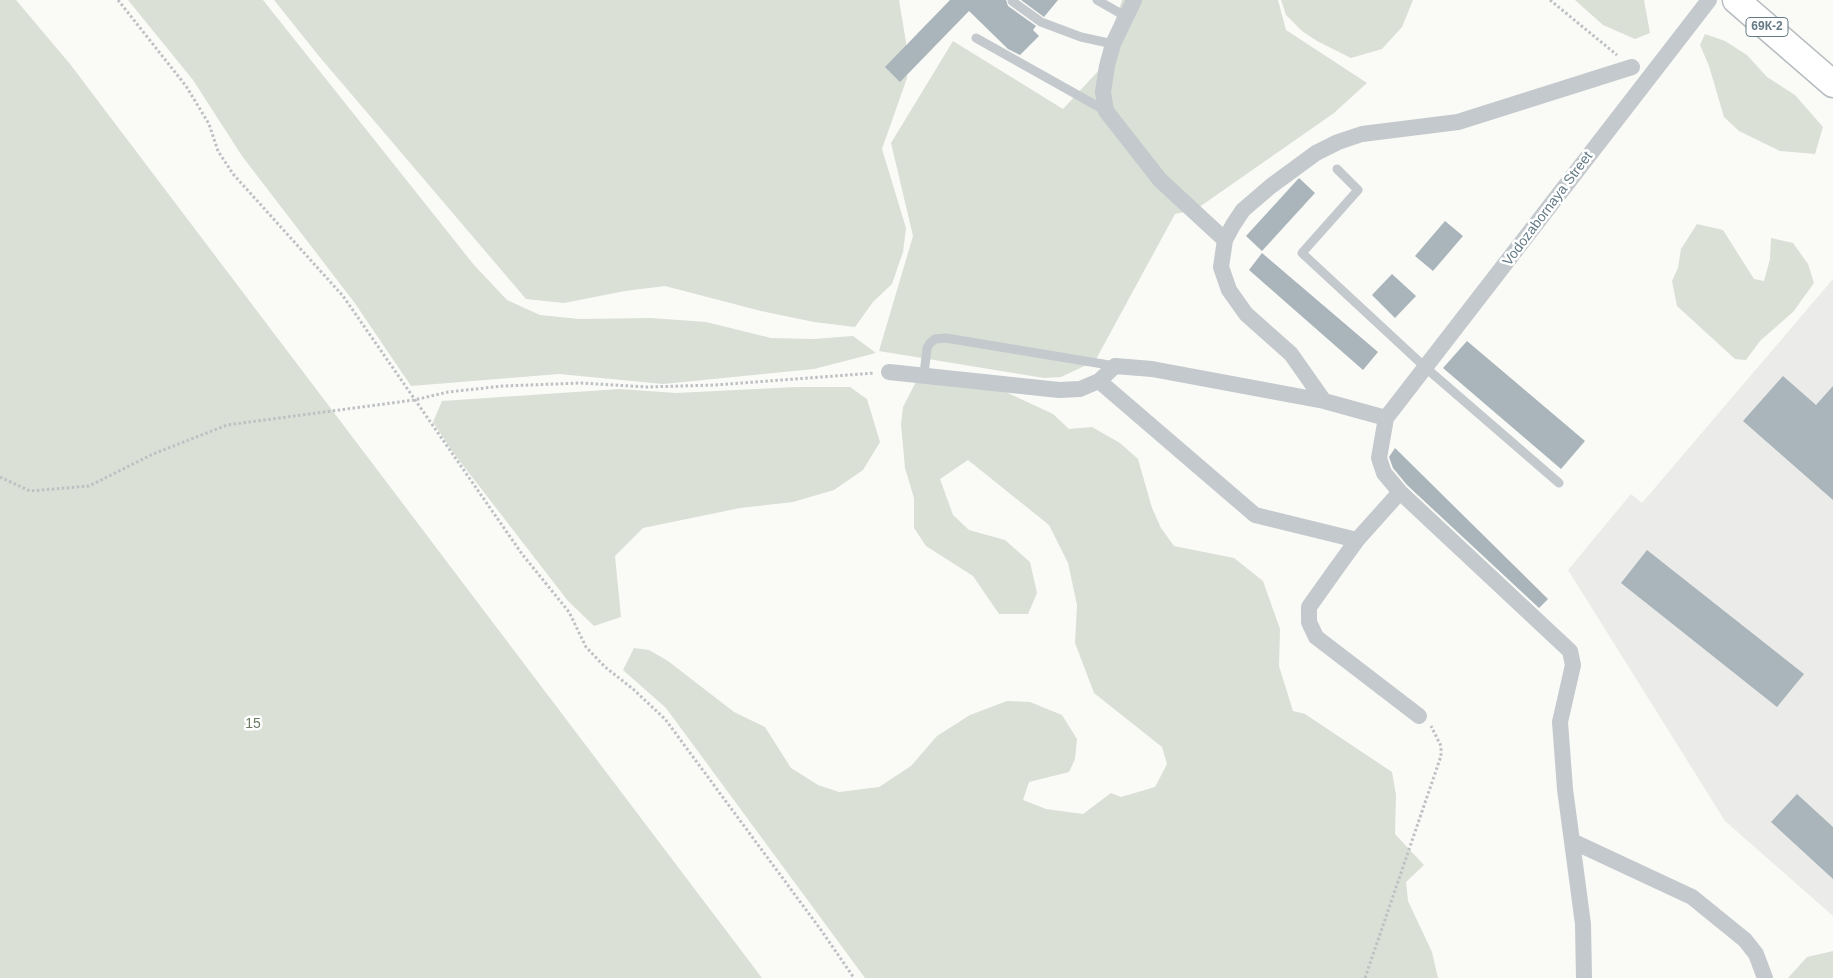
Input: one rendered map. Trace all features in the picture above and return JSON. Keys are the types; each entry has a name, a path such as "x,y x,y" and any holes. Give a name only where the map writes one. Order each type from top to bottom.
{"main road":[{"name":"69К-2","path":"1736,0 1833,84"}],"street":[{"path":"1134,0 1113,44 1103,92 1106,112 1160,180 1224,240"},
{"name":"Vodozabornaya Street","path":"1386,418 1709,0"},
{"path":"1324,401 1291,354 1246,314 1229,290 1221,267 1224,240 1244,210 1270,186 1316,153 1338,142 1362,134 1458,122 1632,67"},
{"path":"889,372 924,374 1059,390 1080,389 1099,381 1115,366 1152,369 1324,401 1386,418 1379,458 1384,473 1400,492 1570,651 1573,657 1572,672 1560,722 1572,841 1583,924 1584,978"},
{"path":"1099,381 1255,515 1357,540"},
{"path":"1400,492 1357,540 1310,606 1309,622 1316,637 1418,716"},
{"path":"1572,841 1692,897 1745,940 1756,954 1765,978"}],"lane":[{"path":"1097,0 1125,16"},
{"path":"1012,1 1041,22 1081,37 1113,44"},
{"path":"976,38 1106,112"},
{"path":"1337,169 1358,190 1302,253 1426,368 1559,483"},
{"path":"924,374 927,348 935,339 946,338 1115,366"}],"path":[{"path":"118,0 186,86 208,124 218,151 233,174 343,296 522,554 568,612 586,646 604,667 633,689 665,720 821,930 854,978"},
{"path":"1550,0 1632,67"},
{"path":"0,477 30,491 89,486 153,454 227,425 414,400 448,392 504,386 581,383 647,387 715,386 889,372"},
{"path":"1365,978 1442,756 1437,736 1430,725 1418,716"}],"shaded area":[{"path":"1833,279 1833,916 1725,821 1568,570 1631,494 1642,503"}],"green space":[{"name":"15","path":"0,0 16,0 70,64 762,978 0,978"},
{"path":"128,0 263,0 474,265 507,300 540,315 579,319 651,318 706,322 771,338 813,339 853,336 876,353 814,369 663,384 559,374 411,386 354,302 242,156 193,80"},
{"path":"274,0 899,0 906,42 907,78 882,149 906,228 903,252 892,284 873,302 855,327 814,322 761,311 665,286 625,291 564,303 526,299 318,55"},
{"path":"1122,0 1278,0 1286,30 1367,83 1334,113 1195,210 1175,214 1095,361 1061,377 1044,378 879,351 913,236 891,143 953,41 1063,109 1099,70"},
{"path":"1281,0 1413,0 1402,27 1382,49 1351,58 1317,41 1302,31 1286,15"},
{"path":"1575,0 1644,0 1650,33 1635,39 1603,25"},
{"path":"1705,34 1725,41 1747,55 1767,77 1795,95 1823,127 1815,154 1780,151 1739,131 1724,117 1709,66 1700,45"},
{"path":"1697,224 1723,230 1754,279 1764,281 1770,259 1771,238 1793,243 1808,264 1814,283 1793,312 1760,341 1746,360 1735,359 1677,306 1672,281 1678,268 1681,249"},
{"path":"918,378 982,381 1053,414 1069,429 1092,427 1120,443 1138,459 1152,508 1161,528 1174,546 1234,558 1263,581 1280,629 1279,666 1293,711 1305,714 1392,772 1396,795 1395,834 1424,865 1406,882 1408,901 1432,952 1438,978 865,978 666,708 623,670 634,648 649,650 668,661 734,712 765,727 791,768 818,785 839,792 879,787 911,766 937,736 970,715 1007,701 1030,702 1062,715 1077,739 1075,759 1069,772 1029,782 1023,800 1046,809 1083,814 1111,793 1121,797 1155,787 1167,764 1162,747 1094,693 1075,643 1077,605 1068,563 1049,525 968,460 940,479 953,515 969,530 1005,540 1030,562 1037,593 1028,614 999,614 973,576 926,546 914,528 914,498 905,468 901,424 903,407"},
{"path":"796,387 850,387 867,399 880,442 863,470 834,490 793,502 740,508 643,528 615,556 621,617 594,626 568,601 452,451 433,422 442,401 620,389 676,393"},
{"path":"1833,951 1833,978 1788,978 1807,957"}],"building":[{"path":"950,0 1006,0 1008,6 1036,26 1033,30 1039,36 1020,55 1008,49 969,11 900,82 885,67"},
{"path":"1021,0 1058,0 1044,17"},
{"path":"1299,178 1315,193 1262,251 1246,236"},
{"path":"1445,221 1463,236 1433,271 1415,256"},
{"path":"1262,253 1378,352 1363,370 1249,270"},
{"path":"1392,274 1416,296 1395,318 1372,295"},
{"path":"1467,341 1585,441 1561,469 1443,368"},
{"path":"1783,376 1816,405 1833,386 1833,500 1743,421"},
{"path":"1395,448 1548,599 1539,608 1407,485 1393,468 1389,457"},
{"path":"1647,550 1804,674 1777,707 1621,583"},
{"path":"1797,794 1833,827 1833,879 1771,822"}]}
